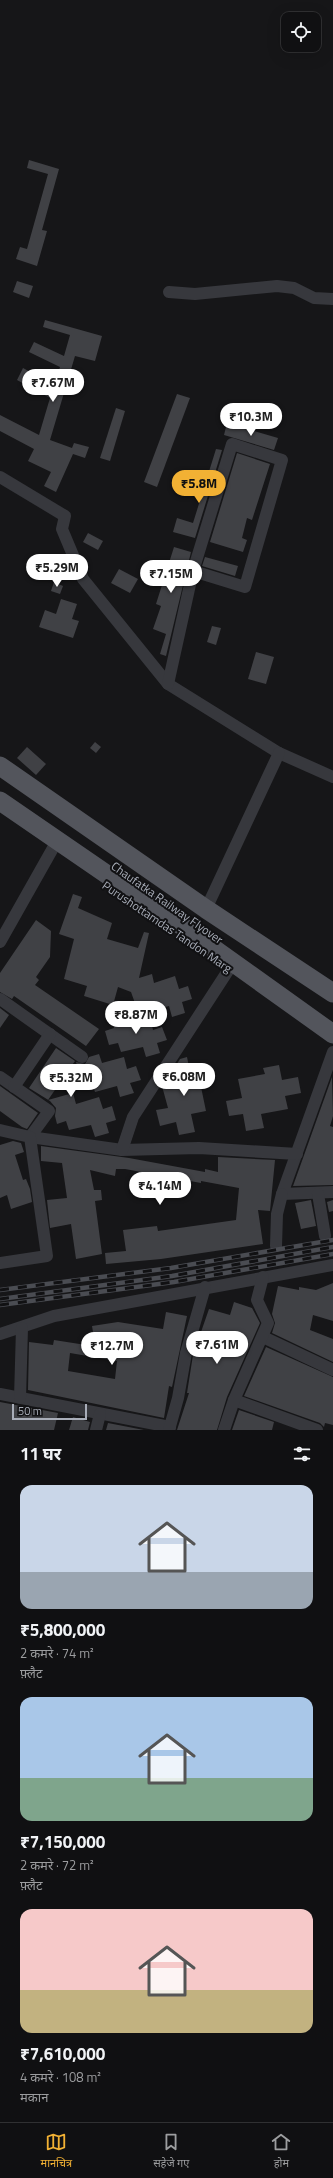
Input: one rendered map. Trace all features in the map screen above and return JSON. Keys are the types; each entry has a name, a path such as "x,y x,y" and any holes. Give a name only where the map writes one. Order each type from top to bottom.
{"main road":[{"path":"0,766 206,909 333,993"},
{"name":"Chaufatka Railway Flyover","path":"0,787 333,1019"},
{"path":"0,801 55,845 333,1034"},
{"path":"0,816 55,845"},
{"name":"Purushottamdas Tandon Marg","path":"230,965 333,1040"}],"street":[{"path":"169,292 195,294 277,286 294,288 314,298 333,299"},
{"path":"168,684 193,571 232,444 282,460 245,587 193,571"},
{"path":"0,477 65,516 62,529 83,579 168,684 279,753 333,778"},
{"path":"206,909 279,753"},
{"path":"0,942 55,845"},
{"path":"122,1150 132,1117 230,965"},
{"path":"0,999 82,1057"},
{"path":"14,1088 50,1034"},
{"path":"276,1246 277,1214 282,1194 333,1052"},
{"path":"0,1077 49,1111 30,1137 47,1256 0,1262"},
{"path":"0,1130 30,1137 122,1150 199,1148 297,1154"},
{"path":"282,1194 318,1194 333,1192"},
{"path":"318,1194 325,1236"},
{"path":"0,1334 22,1328 54,1316 205,1287 333,1265"},
{"path":"224,1430 234,1400 268,1323 257,1300 263,1277"},
{"path":"0,1394 169,1428 178,1398 186,1354 205,1287"},
{"path":"20,1398 22,1328"},
{"path":"263,1337 333,1370"},
{"path":"234,1400 317,1430"},
{"path":"96,1430 100,1414"}],"building":[{"path":"29,160 59,169 42,230 47,231 37,266 16,259 20,247 27,249 48,174 27,168"},
{"path":"17,281 33,286 29,298 13,292"},
{"path":"45,320 102,336 95,361 75,356 50,440 72,448 74,443 89,447 85,458 73,454 56,492 44,486 51,472 28,461 34,449 0,431 0,415 39,435 50,398 17,380 23,368 54,385 60,367 29,352 34,342 64,356 70,335 43,327"},
{"path":"177,394 190,398 157,487 144,482"},
{"path":"116,408 125,411 110,461 100,458"},
{"path":"227,423 278,438 274,450 224,435"},
{"path":"216,449 222,450 195,538 173,532 177,518 193,523"},
{"path":"237,453 270,464 252,520 247,518 242,538 247,540 243,552 210,542"},
{"path":"88,533 103,541 98,550 83,542"},
{"path":"174,547 191,552 166,656 160,654 166,634 153,629 161,606 156,604"},
{"path":"205,557 238,566 235,576 202,566"},
{"path":"119,569 138,579 130,593 111,583"},
{"path":"54,582 63,586 60,594 51,591"},
{"path":"61,599 77,604 72,619 79,621 73,638 39,627 45,610 56,614"},
{"path":"212,626 221,628 216,645 207,642"},
{"path":"256,652 274,657 266,684 248,679"},
{"path":"95,742 101,747 96,753 90,748"},
{"path":"27,747 46,764 36,775 17,758"},
{"path":"73,894 82,897 78,908 112,923 107,939 138,948 144,932 149,933 139,978 152,974 154,983 175,976 179,989 188,986 192,999 182,1002 185,1013 172,1017 169,1006 148,1012 145,1003 136,1006 131,992 118,987 113,1005 84,996 87,986 64,979 74,939 59,934"},
{"path":"36,920 51,931 50,957 36,977 39,980 35,985 99,1029 86,1046 14,996 12,999 0,992 0,973"},
{"path":"0,1008 9,1015 0,1028"},
{"path":"125,1014 128,1024 150,1017 153,1030 162,1027 167,1040 157,1043 160,1053 146,1057 143,1047 121,1052 118,1043 109,1045 105,1031 114,1028 112,1018"},
{"path":"56,1048 75,1061 48,1100 29,1088"},
{"path":"99,1054 102,1063 124,1057 127,1069 136,1066 141,1080 130,1083 134,1093 120,1097 117,1086 95,1092 92,1083 83,1086 76,1062 85,1064 89,1057"},
{"path":"187,1057 190,1072 207,1068 211,1085 201,1087 206,1111 191,1114 195,1132 179,1135 176,1122 160,1126 156,1110 168,1108 162,1086 168,1077 174,1075 173,1070 180,1059"},
{"path":"279,1065 282,1080 298,1077 301,1093 285,1096 288,1109 261,1114 264,1128 246,1131 243,1114 229,1116 226,1101 242,1098 238,1079 265,1074 263,1068"},
{"path":"332,1077 333,1116 330,1126 333,1127 333,1185 293,1186"},
{"path":"0,1086 38,1113 27,1129 0,1111"},
{"path":"73,1093 76,1104 99,1097 103,1109 112,1106 116,1120 106,1123 109,1133 95,1137 91,1125 69,1130 66,1121 57,1124 55,1116 56,1108 48,1100"},
{"path":"13,1141 21,1143 24,1152 15,1155 23,1180 26,1179 30,1189 32,1202 11,1209 7,1195 0,1198 0,1145"},
{"path":"41,1146 129,1158 205,1172 205,1169 218,1172 218,1157 275,1160 270,1211 258,1210 263,1244 161,1259 106,1264 105,1253 126,1251 123,1230 157,1226 158,1231 236,1220 239,1188 201,1181 201,1183 125,1169 116,1169 115,1176 90,1170 94,1190 101,1190 102,1200 95,1201 102,1254 76,1259 71,1224 50,1228 47,1200 67,1198 62,1163 41,1161"},
{"path":"311,1200 316,1226 301,1229 295,1203"},
{"path":"333,1200 333,1211 329,1212 327,1202"},
{"path":"333,1283 333,1321 313,1315 310,1330 333,1339 333,1362 272,1333 275,1323 272,1314 278,1286 299,1290 299,1287 316,1290"},
{"path":"234,1302 252,1308 260,1323 227,1397 217,1430 177,1430 189,1393 187,1393 193,1355 209,1309 230,1315"},
{"path":"166,1312 187,1316 172,1387 169,1386 164,1418 28,1390 29,1342 53,1345 54,1340 86,1345 87,1340 90,1340 89,1333 93,1332 92,1326 118,1322 163,1329","holes":["70,1353 117,1361 115,1379 68,1371"]},
{"path":"266,1347 333,1377 333,1425 325,1423 324,1427 320,1423 244,1396"},
{"path":"0,1402 58,1413 54,1430 0,1430"},
{"path":"239,1410 274,1422 272,1430 232,1430"},
{"path":"73,1417 90,1422 88,1430 69,1430"},
{"path":"108,1423 144,1430 106,1430"}],"railway":[{"path":"0,1290 171,1268 333,1240"},
{"path":"0,1299 172,1276 333,1247"},
{"path":"0,1305 174,1282 333,1254"}]}
